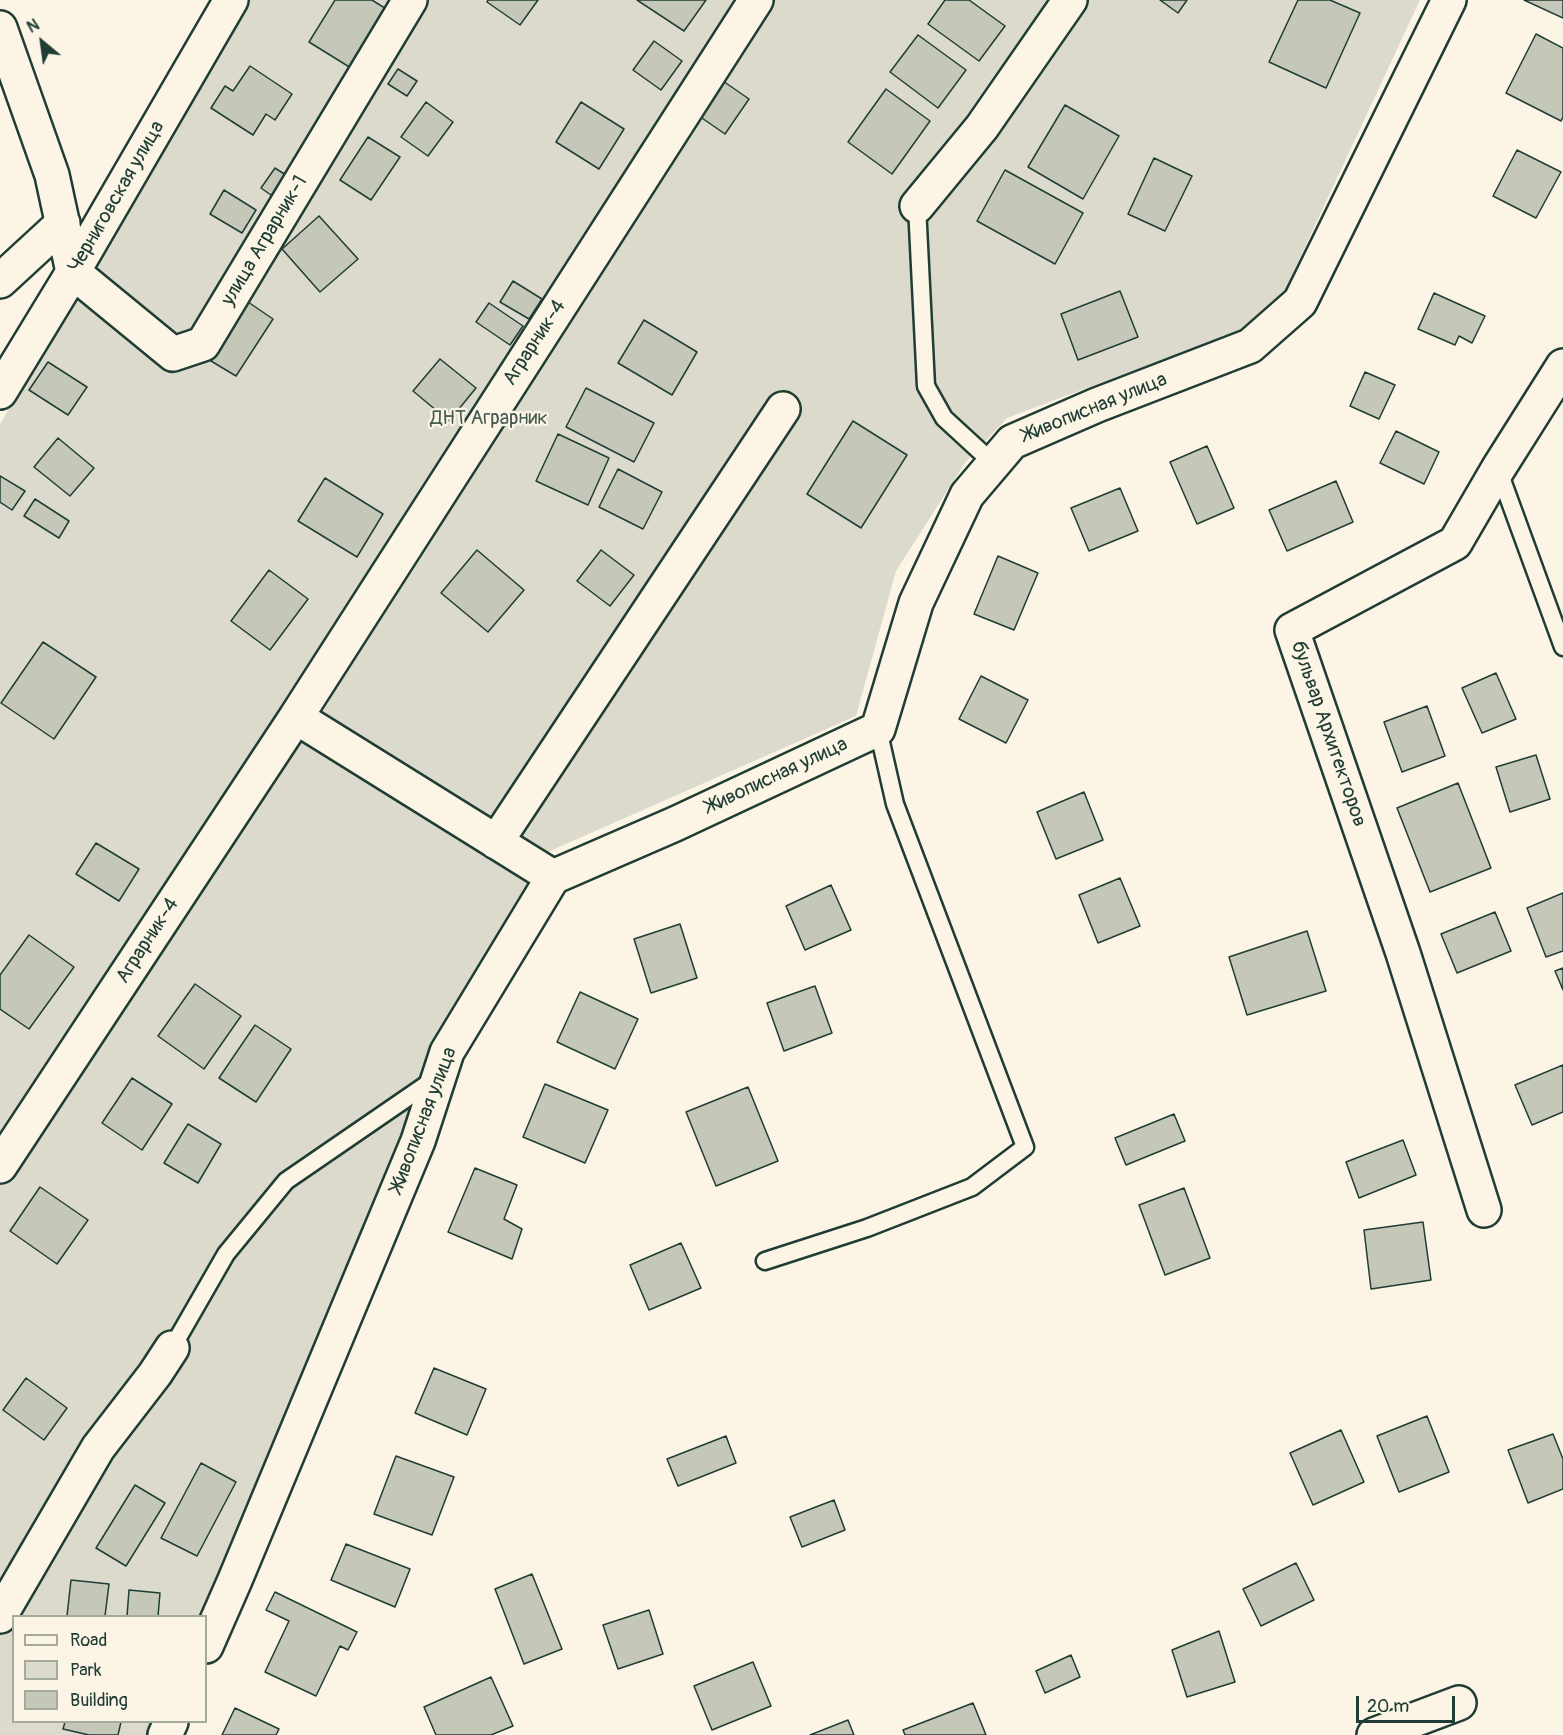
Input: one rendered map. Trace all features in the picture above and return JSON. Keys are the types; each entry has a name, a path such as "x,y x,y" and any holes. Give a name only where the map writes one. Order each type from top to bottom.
{"street":[{"name":"Черниговская улица","path":"0,392 73,272 231,0"},
{"name":"улица Аграрник-1","path":"73,272 173,354 203,344 410,0"},
{"name":"Аграрник-4","path":"0,1166 296,717 756,0"},
{"path":"917,206 982,127 1070,0"},
{"name":"Живописная улица","path":"207,1644 418,1141 447,1052 553,878 878,729 916,603 967,495 1012,442 1097,405 1250,346 1300,302 1449,0"},
{"path":"0,28 52,175 73,272"},
{"path":"0,281 63,223"},
{"name":"бульвар Архитекторов","path":"1484,1210 1403,953 1292,630 1455,543 1498,469 1563,366"},
{"path":"496,842 783,409"},
{"path":"296,717 553,878"},
{"path":"0,1617 98,1448 155,1374 172,1348"},
{"path":"1374,1735 1459,1702"}],"lane":[{"path":"917,206 926,386 944,418 994,464"},
{"path":"1498,469 1563,647"},
{"path":"765,1261 867,1228 972,1186 1025,1147 896,804 878,729"},
{"path":"172,1348 226,1254 286,1181 439,1076"}],"green space":[{"name":"ДНТ Аграрник","path":"249,0 1420,0 1284,292 1241,330 1007,418 965,463 896,571 856,716 550,851 419,1093 283,1444 202,1615 12,1615 12,1723 153,1723 147,1735 0,1735 0,424"}],"building":[{"path":"335,0 372,0 388,10 351,68 309,42"},
{"path":"488,0 538,0 520,25 487,2"},
{"path":"637,0 706,0 684,31"},
{"path":"945,0 969,0 1005,26 979,61 928,24"},
{"path":"1160,0 1187,0 1178,13"},
{"path":"1298,0 1330,0 1360,13 1326,88 1269,62"},
{"path":"1524,0 1563,0 1563,18"},
{"path":"1536,34 1563,48 1563,117 1561,121 1506,93"},
{"path":"918,35 966,70 938,108 890,72"},
{"path":"654,41 682,61 661,90 633,70"},
{"path":"250,66 292,94 275,120 266,114 253,135 211,108 225,86 233,91"},
{"path":"398,69 417,81 407,96 388,84"},
{"path":"723,81 749,99 725,134 699,116"},
{"path":"886,89 930,121 892,174 848,142"},
{"path":"426,102 453,122 428,156 401,137"},
{"path":"581,102 624,129 599,169 556,142"},
{"path":"1065,105 1119,136 1083,199 1028,167"},
{"path":"368,137 400,157 371,200 340,180"},
{"path":"1517,150 1561,172 1536,218 1493,196"},
{"path":"1154,158 1192,176 1165,231 1128,214"},
{"path":"275,168 292,179 278,200 261,188"},
{"path":"1005,170 1083,213 1055,264 977,221"},
{"path":"224,190 256,210 242,233 210,214"},
{"path":"319,216 358,259 320,292 282,249"},
{"path":"513,281 542,299 529,319 500,302"},
{"path":"1120,291 1138,337 1078,360 1061,314"},
{"path":"1434,293 1485,316 1472,343 1459,336 1455,345 1418,329"},
{"path":"248,302 273,319 236,376 211,361"},
{"path":"489,303 523,326 510,345 476,322"},
{"path":"644,320 697,352 672,395 618,363"},
{"path":"440,359 476,388 449,421 413,391"},
{"path":"48,362 87,387 68,415 29,390"},
{"path":"1365,372 1395,385 1379,419 1350,406"},
{"path":"586,388 654,423 634,462 566,427"},
{"path":"853,421 907,455 861,528 807,494"},
{"path":"1396,431 1439,452 1424,484 1380,463"},
{"path":"558,434 609,458 588,505 536,481"},
{"path":"58,438 94,468 70,496 34,467"},
{"path":"1207,446 1234,508 1197,524 1170,462"},
{"path":"618,469 662,492 643,529 599,507"},
{"path":"0,476 25,491 12,510 0,502"},
{"path":"325,478 383,514 357,557 298,521"},
{"path":"1336,481 1353,522 1287,551 1269,510"},
{"path":"1120,488 1138,531 1089,551 1071,508"},
{"path":"35,499 69,521 59,538 24,516"},
{"path":"477,550 524,590 488,632 441,593"},
{"path":"601,550 634,575 610,606 577,581"},
{"path":"998,556 1038,573 1014,630 974,614"},
{"path":"269,570 308,599 270,650 231,621"},
{"path":"43,642 96,677 54,739 1,703"},
{"path":"1496,673 1516,719 1482,733 1462,688"},
{"path":"981,676 1028,700 1006,743 959,719"},
{"path":"1427,706 1445,756 1402,772 1384,722"},
{"path":"1536,755 1550,799 1510,812 1496,767"},
{"path":"1458,783 1491,868 1430,892 1397,808"},
{"path":"1084,792 1103,840 1056,859 1037,812"},
{"path":"96,843 139,869 119,901 76,874"},
{"path":"1120,878 1140,926 1098,943 1079,895"},
{"path":"831,885 851,930 805,950 786,906"},
{"path":"1563,893 1563,951 1546,957 1527,908"},
{"path":"1495,912 1511,951 1457,973 1441,934"},
{"path":"680,924 697,978 651,993 634,939"},
{"path":"1307,931 1326,991 1247,1015 1229,957"},
{"path":"29,935 74,967 29,1029 0,1009 0,975"},
{"path":"1563,968 1563,990 1555,971"},
{"path":"195,984 241,1016 204,1069 158,1036"},
{"path":"815,986 832,1033 784,1051 767,1003"},
{"path":"580,992 638,1019 615,1069 557,1042"},
{"path":"255,1025 291,1049 256,1102 219,1078"},
{"path":"1563,1065 1563,1112 1532,1125 1515,1085"},
{"path":"132,1078 172,1104 142,1150 102,1123"},
{"path":"545,1084 608,1110 585,1163 523,1137"},
{"path":"748,1087 778,1161 716,1186 686,1112"},
{"path":"1174,1114 1185,1141 1126,1165 1115,1138"},
{"path":"188,1124 221,1144 198,1183 164,1163"},
{"path":"1403,1140 1416,1175 1359,1198 1346,1162"},
{"path":"475,1168 517,1185 504,1219 522,1229 512,1259 448,1232"},
{"path":"40,1187 88,1220 57,1264 10,1231"},
{"path":"1184,1188 1210,1258 1165,1275 1139,1205"},
{"path":"1423,1222 1431,1280 1371,1289 1364,1230"},
{"path":"681,1243 701,1288 649,1310 630,1265"},
{"path":"434,1368 486,1389 467,1435 415,1413"},
{"path":"26,1378 67,1408 44,1440 3,1410"},
{"path":"1427,1416 1449,1472 1399,1492 1377,1436"},
{"path":"1341,1430 1364,1482 1313,1505 1290,1453"},
{"path":"1553,1434 1563,1459 1563,1489 1528,1503 1508,1450"},
{"path":"726,1436 736,1463 678,1486 667,1459"},
{"path":"396,1456 454,1477 432,1535 374,1514"},
{"path":"201,1463 236,1482 197,1556 161,1538"},
{"path":"135,1485 165,1503 126,1566 96,1548"},
{"path":"834,1500 845,1530 802,1547 790,1517"},
{"path":"346,1544 410,1569 395,1607 331,1580"},
{"path":"1296,1563 1314,1600 1261,1626 1243,1589"},
{"path":"532,1574 562,1649 524,1664 495,1589"},
{"path":"71,1580 109,1584 105,1615 67,1615"},
{"path":"129,1590 160,1593 158,1615 127,1615"},
{"path":"275,1592 357,1632 348,1650 340,1646 316,1696 265,1672 289,1621 266,1610"},
{"path":"649,1610 663,1654 618,1669 603,1625"},
{"path":"1219,1631 1235,1682 1187,1697 1172,1650"},
{"path":"1071,1655 1080,1677 1045,1693 1036,1671"},
{"path":"753,1662 771,1706 712,1730 694,1686"},
{"path":"491,1677 513,1726 491,1735 436,1735 424,1707"},
{"path":"973,1703 986,1735 905,1735 903,1730"},
{"path":"235,1708 279,1729 276,1735 222,1735"},
{"path":"848,1720 854,1735 810,1735"},
{"path":"65,1723 121,1723 118,1735 89,1735 63,1729"}]}
